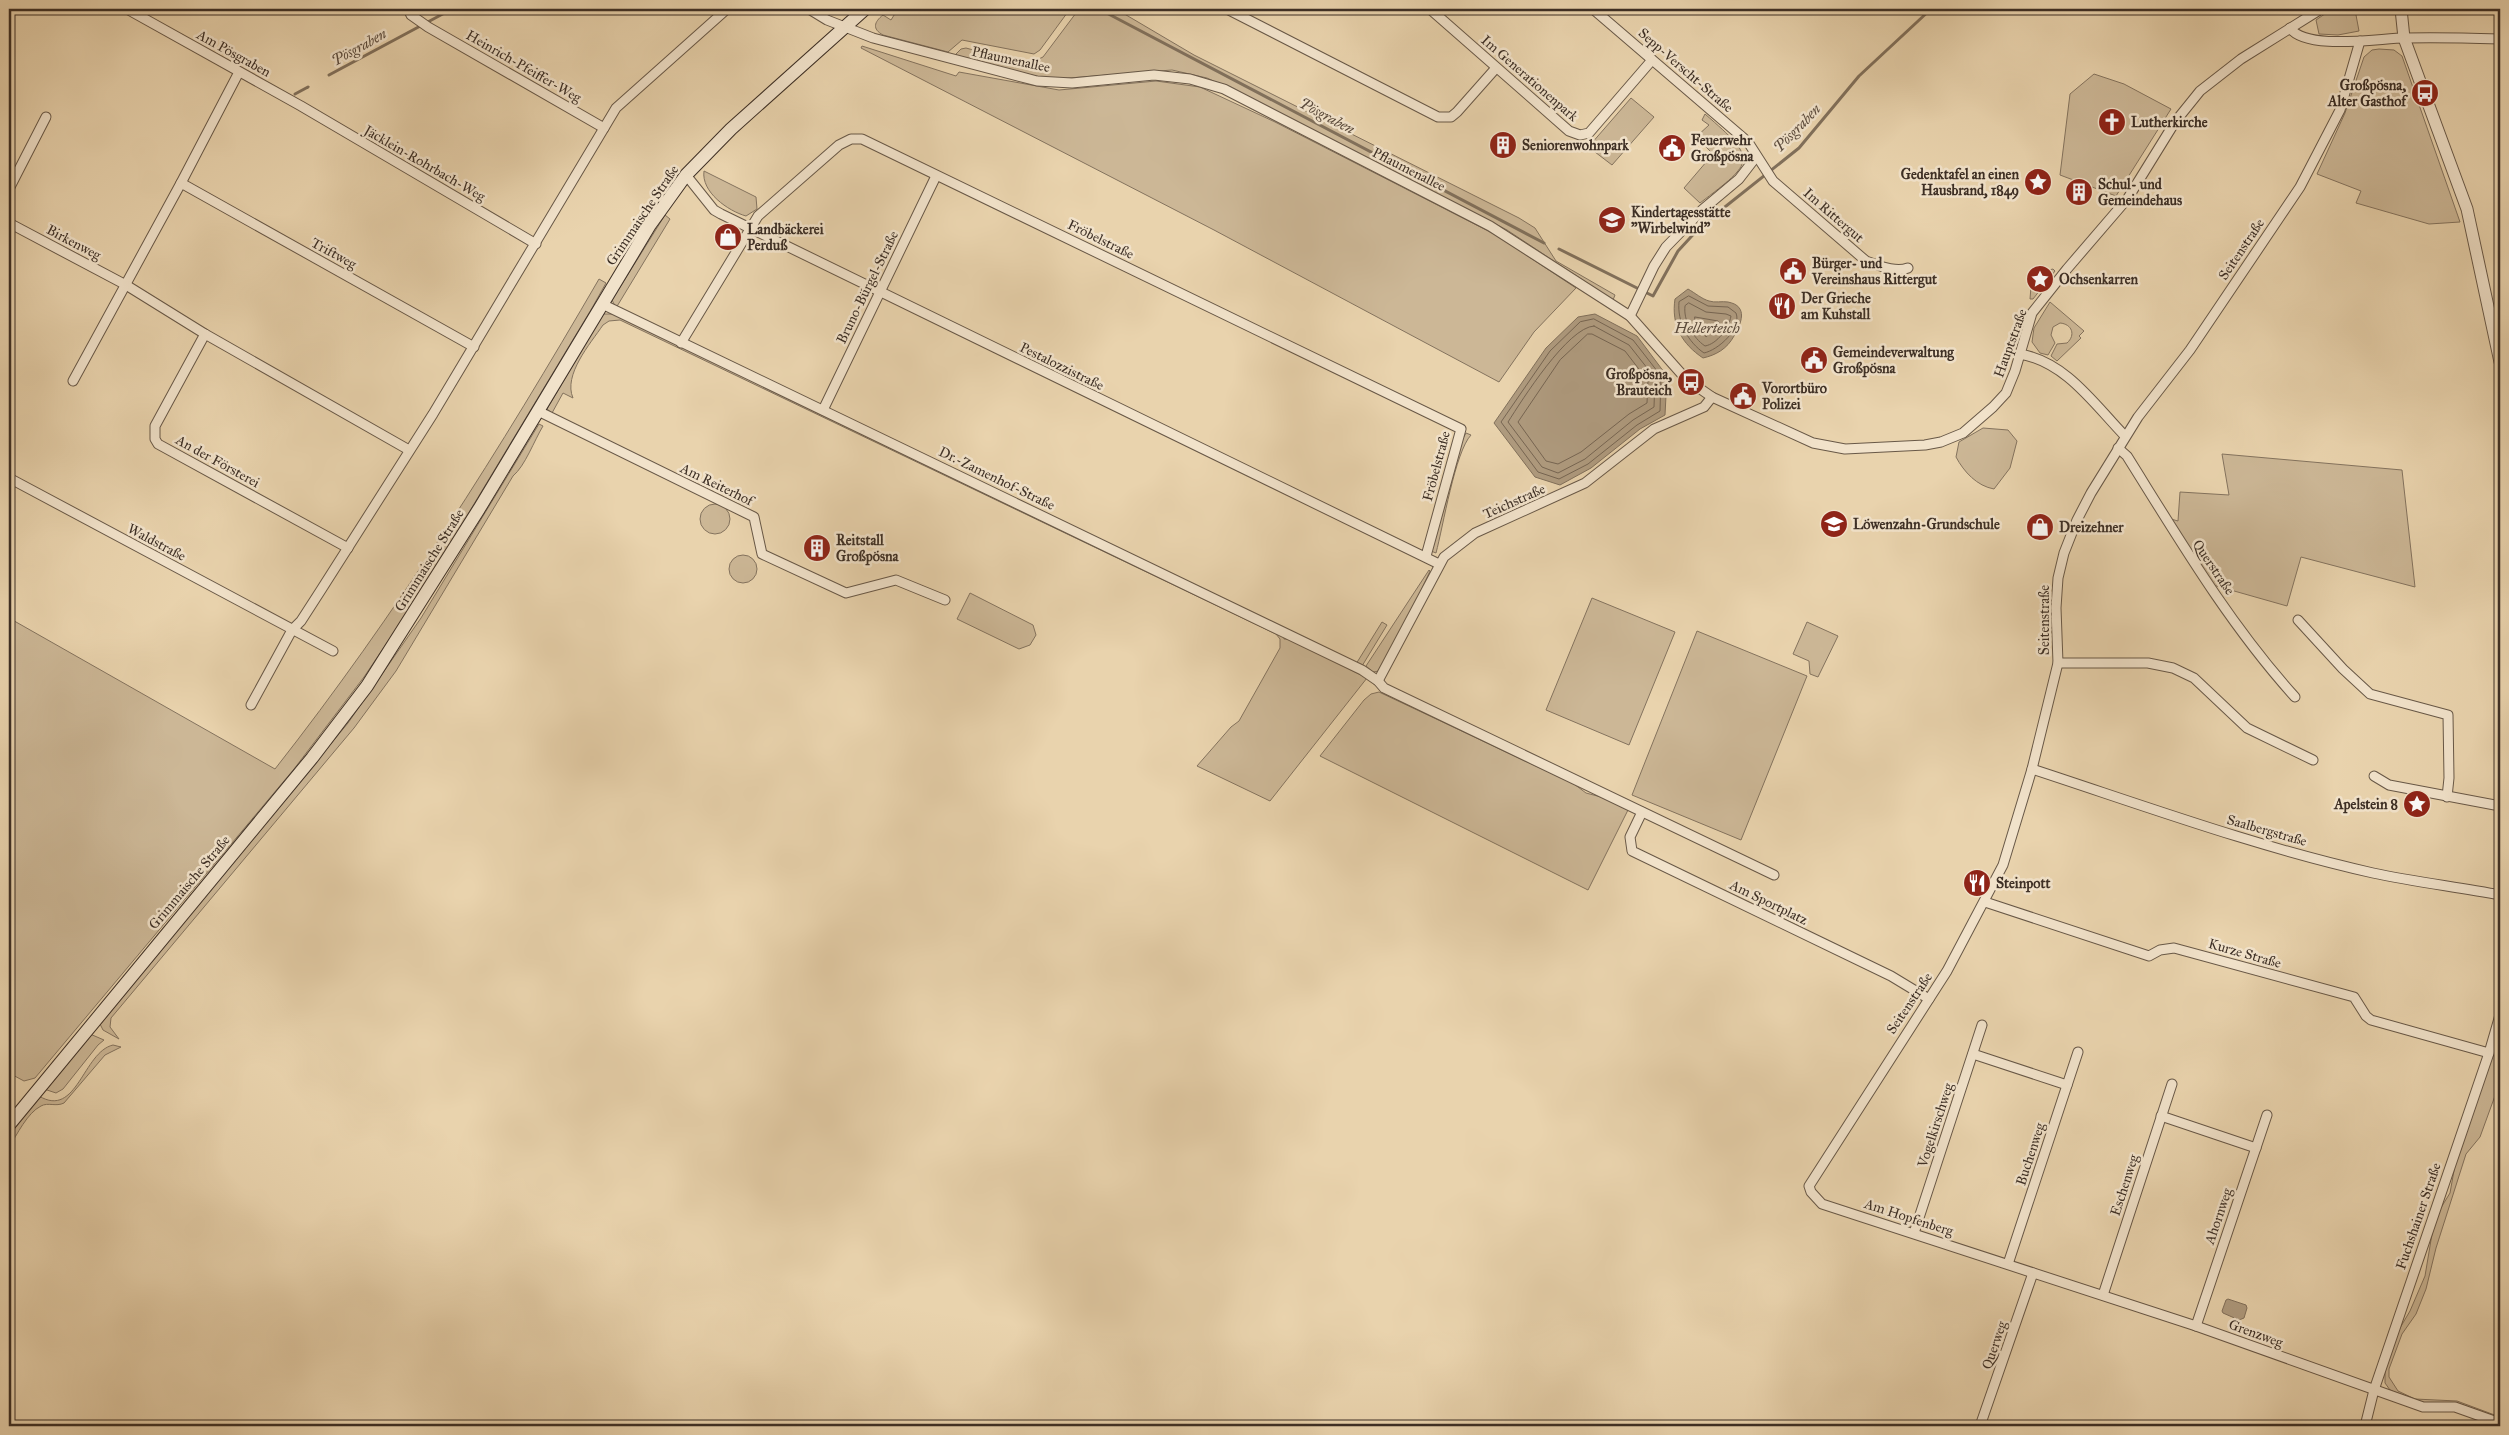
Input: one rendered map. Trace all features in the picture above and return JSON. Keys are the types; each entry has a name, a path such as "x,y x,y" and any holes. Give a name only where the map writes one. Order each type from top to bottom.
{"main road":[{"name":"Grimmaische Straße","path":"9,1125 312,758 367,686 538,411 650,225 686,175 731,129 865,9"}],"street":[{"name":"Am Pösgraben","path":"127,9 295,103"},
{"name":"Heinrich-Pfeiffer-Weg","path":"408,9 423,23 604,128"},
{"path":"251,706 292,630 301,621 408,450 433,414 616,108 727,9"},
{"name":"Pflaumenallee","path":"809,9 844,27 873,38 1037,81 1072,83 1154,75 1190,78 1224,89 1490,226 1630,316 1686,379 1712,397"},
{"path":"1227,9 1438,117 1451,117 1496,68"},
{"name":"Im Generationenpark","path":"1430,9 1569,131 1580,136 1589,132 1652,60"},
{"name":"Sepp-Verscht-Straße","path":"1593,9 1748,142 1756,157"},
{"name":"Hauptstraße","path":"1712,397 1813,443 1845,448 1925,445 1941,442 1962,433 1993,407 2010,384 2032,313 2128,198 2174,122 2200,91 2241,58 2321,9"},
{"path":"2401,9 2404,38 2467,210 2500,362"},
{"path":"2290,28 2297,35 2309,39 2360,41 2404,38 2500,39"},
{"name":"Seitenstraße","path":"1811,1192 1809,1186 1812,1178 1947,971 2003,865 2032,769 2058,663 2056,595 2060,566 2081,513 2125,436 2190,350 2300,187 2340,110 2360,41"},
{"path":"73,382 239,72"},
{"name":"Jäcklein-Rohrbach-Weg","path":"295,103 536,244"},
{"path":"9,189 46,117"},
{"name":"Fröbelstraße","path":"681,343 758,216 839,145 851,139 862,138 936,176 1461,429 1426,556"},
{"path":"1630,316 1666,247 1702,210 1739,179 1756,157"},
{"name":"Im Rittergut","path":"1756,157 1770,177 1866,261 1885,267 1903,270 1908,268"},
{"name":"Pestalozzistraße","path":"686,175 714,210 878,293 1426,556 1439,564"},
{"name":"Bruno-Bürgel-Straße","path":"823,410 936,176"},
{"name":"Triftweg","path":"181,183 474,347"},
{"name":"Birkenweg","path":"9,223 126,285"},
{"path":"126,285 206,334 408,450"},
{"name":"Dr.-Zamenhof-Straße","path":"602,304 1362,670 1378,681"},
{"name":"An der Försterei","path":"206,334 155,426 155,439 158,444 348,548"},
{"path":"2020,354 2045,362 2061,370 2125,436"},
{"name":"Teichstraße","path":"1378,681 1412,621 1444,557 1475,533 1585,483 1654,429 1704,407 1712,397"},
{"name":"Am Reiterhof","path":"538,411 754,517 762,554 846,593 896,580 945,600"},
{"name":"Querstraße","path":"2118,448 2127,456 2212,593 2256,651 2295,697"},
{"name":"Waldstraße","path":"9,478 333,651"},
{"path":"2298,620 2343,669 2370,694 2448,715 2449,778 2447,797"},
{"path":"2058,663 2148,663 2173,668 2194,678 2246,728 2313,760"},
{"name":"Am Sportplatz","path":"1378,681 1384,688 1774,875"},
{"name":"Saalbergstraße","path":"2032,769 2211,828 2319,859 2374,873 2500,895"},
{"path":"2374,776 2389,785 2500,806"},
{"name":"Am Sportplatz","path":"1642,812 1630,837 1632,851 1890,976 1928,1000"},
{"name":"Kurze Straße","path":"1985,902 2149,956 2160,950 2174,948 2354,997 2366,1016 2371,1020 2490,1053"},
{"name":"Fuchshainer Straße","path":"2365,1426 2374,1390 2490,1053 2500,1015"},
{"name":"Vogelkirschweg","path":"1914,1233 1982,1025"},
{"name":"Buchenweg","path":"2005,1264 2078,1052"},
{"path":"1973,1054 2067,1085"},
{"name":"Eschenweg","path":"2103,1295 2172,1084"},
{"path":"2161,1116 2256,1148"},
{"name":"Ahornweg","path":"2196,1326 2267,1116"},
{"name":"Am Hopfenberg","path":"1811,1192 1822,1204 2005,1264"},
{"name":"Grenzweg","path":"2005,1264 2196,1326 2423,1407 2455,1407 2500,1423"},
{"name":"Querweg","path":"1980,1426 2033,1273"}],"shaded area":[{"path":"893,9 1070,9 1040,50 1034,54 962,40 948,52 883,35 877,30 876,23 883,15 891,20 896,12"},
{"path":"1079,9 1116,9 1194,55 1519,218 1535,228 1556,261 1615,295 1613,300 1507,230 1244,95 1207,78 1172,70 1056,79 1040,77 958,57 956,54 961,49 966,48 1015,61 1035,60 1043,57"},
{"path":"2332,9 2358,9 2356,15 2359,31 2338,35 2319,34 2316,20"},
{"path":"862,46 956,76 959,72 1059,90 1156,81 1200,87 1275,122 1496,235 1576,288 1534,332 1499,382 1214,230 861,48"},
{"path":"2372,50 2394,50 2402,56 2460,222 2429,224 2356,203 2361,191 2317,174 2345,113 2364,57"},
{"path":"2094,74 2124,84 2171,109 2116,196 2060,175 2070,94"},
{"path":"1631,98 1654,117 1612,165 1595,152 1591,144"},
{"path":"1705,114 1734,141 1741,151 1743,160 1740,169 1731,178 1700,203 1684,188 1713,154 1696,137 1709,125 1702,120"},
{"path":"704,171 756,197 757,209 746,216 731,210 717,200 707,186 704,179"},
{"path":"665,215 670,219 616,308 612,300"},
{"path":"2053,269 2055,271 2033,299 2030,299 2032,274"},
{"path":"599,279 606,283 592,308 421,592 364,677 294,769 35,1078 24,1081 9,1073 9,618 275,769 363,651 446,530 524,405"},
{"path":"2050,302 2084,331 2079,336 2081,338 2057,361 2051,356 2057,344 2067,343 2070,340 2072,333 2067,325 2060,323 2053,327 2051,335 2055,343 2048,355 2040,353 2032,342 2034,328"},
{"path":"603,314 614,314 1284,636 1284,639 1290,639 1367,678 1270,801 1197,766 1231,727 1239,721 1280,648 1280,639 1276,634 620,320 609,321 603,325 579,360 572,380 573,398 563,393 552,413 547,409"},
{"path":"539,424 543,426 525,460 513,476 396,671 354,728 111,1018 110,1027 119,1039 103,1030 100,1024 348,723 421,618"},
{"path":"1983,428 2008,430 2017,441 2010,468 1994,489 1982,485 1972,478 1956,457 1959,442"},
{"path":"1466,433 1471,435 1465,444 1455,473 1436,553 1431,551 1460,444"},
{"path":"2222,454 2402,470 2415,587 2301,557 2287,606 2213,585 2171,519 2178,521 2180,492 2229,495"},
{"path":"715,504 721,505 729,513 729,525 721,533 715,534 709,533 701,525 700,519 701,513 709,505"},
{"path":"743,555 753,559 757,569 753,579 743,583 733,579 729,569 733,559"},
{"path":"1429,570 1406,623 1379,671 1373,672 1366,666"},
{"path":"970,593 1033,625 1036,635 1030,645 1019,649 957,619"},
{"path":"1592,598 1675,632 1629,745 1546,710"},
{"path":"1382,622 1387,625 1362,666 1356,664"},
{"path":"1807,622 1838,636 1818,677 1810,674 1809,661 1793,654"},
{"path":"1697,631 1807,676 1741,840 1632,795"},
{"path":"1379,692 1574,784 1586,793 1601,797 1628,810 1588,890 1320,756 1364,700 1371,694"},
{"path":"2500,1030 2500,1082 2480,1137 2466,1154 2436,1248 2426,1289 2416,1314 2402,1334 2389,1369 2389,1377 2398,1391 2415,1399 2457,1401 2500,1417 2500,1419 2456,1403 2427,1403 2413,1400 2390,1390 2385,1383 2385,1366 2397,1333 2410,1311 2425,1276 2433,1228 2439,1211 2450,1193 2455,1165"},
{"path":"90,1034 104,1040 63,1089 56,1093 44,1089"},
{"path":"113,1045 121,1047 105,1055 64,1103 44,1105 36,1109 27,1119 9,1147 9,1136 39,1096 52,1101 62,1099 79,1082 94,1059 103,1050"}],"water":[{"name":"Hellerteich","path":"1688,289 1709,301 1735,304 1741,311 1742,316 1739,326 1725,348 1703,358 1689,347 1684,340 1675,317 1675,299"},
{"path":"1595,314 1637,336 1667,376 1665,415 1640,429 1591,468 1560,485 1535,477 1494,423 1546,348 1578,317"},
{"path":"2228,1299 2246,1305 2244,1318 2239,1320 2223,1313 2222,1311"}],"waterway":[{"name":"Pösgraben","path":"329,75 452,9"},
{"name":"Pösgraben","path":"1099,9 1544,243"},
{"name":"Pösgraben","path":"1559,249 1653,296 1678,251 1701,226 1799,148 1859,76 1931,9"},
{"name":"Pösgraben","path":"295,94 308,87"}],"place":[{"name":"Großpösna, Alter Gasthof","path":"2425,93"},
{"name":"Lutherkirche","path":"2112,122"},
{"name":"Seniorenwohnpark","path":"1503,145"},
{"name":"Feuerwehr Großpösna","path":"1672,148"},
{"name":"Gedenktafel an einen Hausbrand, 1849","path":"2038,182"},
{"name":"Schul- und Gemeindehaus","path":"2079,192"},
{"name":"Kindertagesstätte \"Wirbelwind\"","path":"1612,220"},
{"name":"Landbäckerei Perduß","path":"728,237"},
{"name":"Bürger- und Vereinshaus Rittergut","path":"1793,271"},
{"name":"Ochsenkarren","path":"2040,279"},
{"name":"Der Grieche am Kuhstall","path":"1782,306"},
{"name":"Gemeindeverwaltung Großpösna","path":"1814,360"},
{"name":"Großpösna, Brauteich","path":"1691,382"},
{"name":"Vorortbüro Polizei","path":"1743,396"},
{"name":"Löwenzahn-Grundschule","path":"1834,524"},
{"name":"Dreizehner","path":"2040,527"},
{"name":"Reitstall Großpösna","path":"817,548"},
{"name":"Apelstein 8","path":"2417,804"},
{"name":"Steinpott","path":"1977,883"}]}
